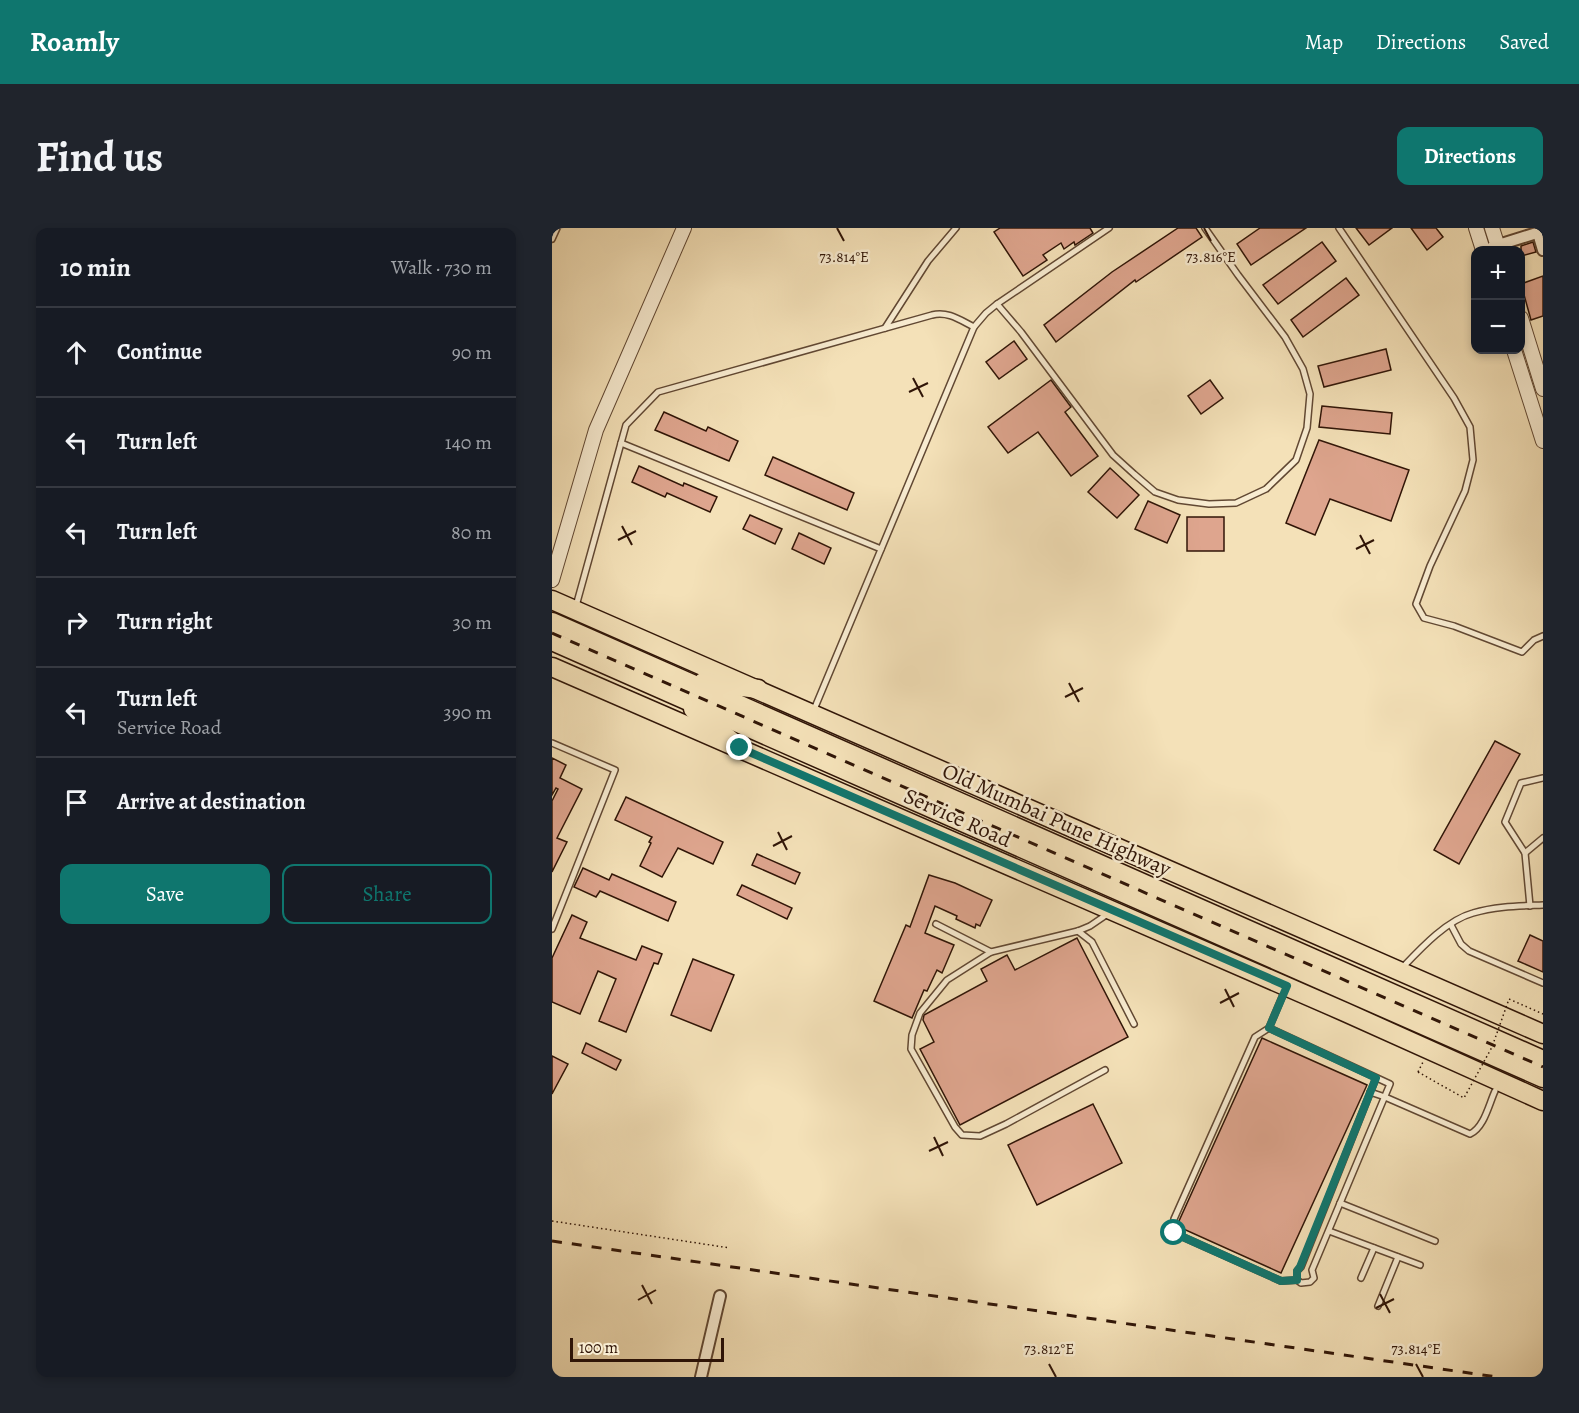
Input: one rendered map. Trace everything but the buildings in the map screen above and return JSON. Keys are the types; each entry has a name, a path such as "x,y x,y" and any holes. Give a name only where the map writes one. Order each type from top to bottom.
{"main road":[{"path":"552,600 1543,1034"},
{"name":"Old Mumbai Pune Highway","path":"552,622 678,687 1543,1078"},
{"name":"Old Mumbai Pune Highway","path":"552,641 678,687 1543,1060"},
{"name":"Service Road","path":"552,667 1287,986 1543,1101"},
{"path":"678,687 758,689"},
{"path":"678,687 740,748"},
{"path":"1345,1012 1377,1039 1421,1066 1495,1091 1543,1112"}],"street":[{"path":"552,580 596,430 684,228"},
{"path":"1476,228 1482,246"},
{"path":"1492,228 1497,246"},
{"path":"1502,246 1534,232 1543,250"},
{"path":"1525,331 1543,389"},
{"path":"1515,354 1543,441"},
{"path":"700,1377 720,1296"}],"lane":[{"path":"552,239 557,228"},
{"path":"885,328 928,261 956,228"},
{"path":"813,714 974,327 997,304 1109,228"},
{"path":"997,304 1041,357 1113,455 1155,492 1178,500 1209,504 1236,503 1266,489 1296,460 1307,428 1310,394 1303,369 1285,337 1205,228"},
{"path":"1338,228 1454,398 1470,427 1473,460 1465,491 1430,566 1416,604 1424,618 1454,626 1522,652 1534,640 1543,636"},
{"path":"575,610 626,425 658,392 939,314 951,315 974,327"},
{"path":"621,443 881,549"},
{"path":"552,743 615,770 552,929"},
{"path":"1530,906 1525,854 1505,822 1521,783 1543,778"},
{"path":"1525,854 1543,838"},
{"path":"1399,972 1422,946 1470,914 1495,908 1543,905"},
{"path":"1105,1070 980,1136 962,1135 955,1127 911,1049 912,1035 920,1013 947,980 991,952 1078,931 1113,911"},
{"path":"936,924 991,952"},
{"path":"1452,925 1461,944 1469,951 1543,983"},
{"path":"1078,931 1092,942 1134,1024"},
{"path":"1269,1028 1390,1084 1312,1270 1314,1278 1305,1284 1297,1280 1281,1281 1174,1233 1173,1226 1174,1219 1255,1037 1269,1028 1287,986"},
{"path":"1297,1280 1297,1271 1376,1078"},
{"path":"1370,1092 1470,1134 1476,1131 1495,1091"},
{"path":"1340,1203 1435,1240"},
{"path":"1329,1231 1420,1265"},
{"path":"1361,1278 1374,1248"},
{"path":"1378,1306 1398,1257"}],"path":[{"path":"1421,1066 1464,1098 1492,1047 1509,999 1543,1014"},
{"path":"552,1221 730,1248"}],"railway":[{"path":"552,633 1543,1067"},
{"path":"552,1241 1497,1377"}],"route":[{"path":"740,748 1287,986 1269,1028 1376,1078 1297,1271 1297,1280 1281,1281 1174,1233"}]}
